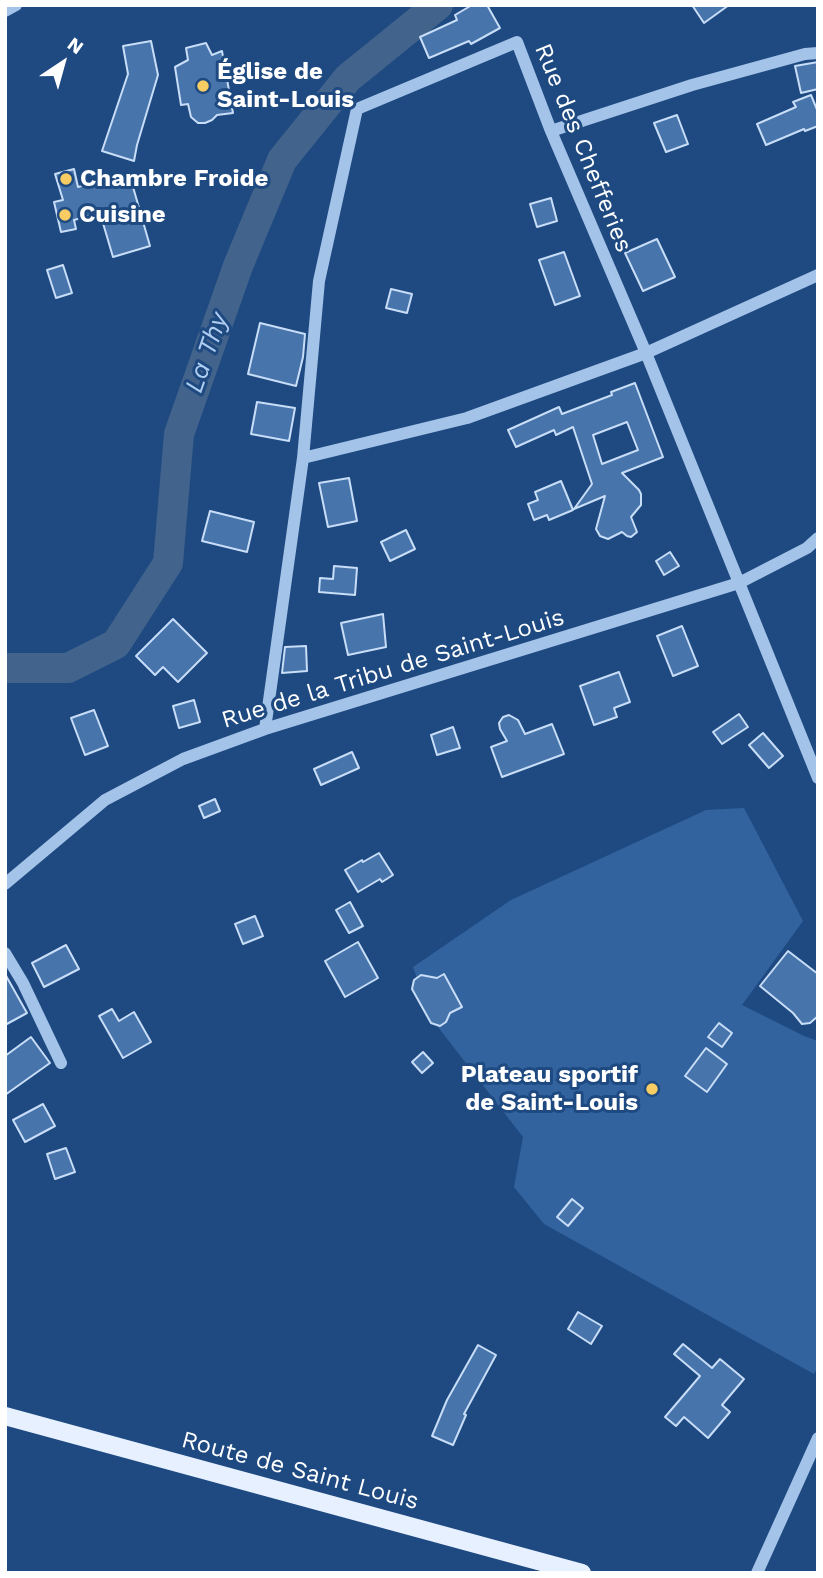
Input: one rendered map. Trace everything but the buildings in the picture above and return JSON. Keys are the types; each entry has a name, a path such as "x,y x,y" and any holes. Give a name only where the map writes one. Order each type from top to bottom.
{"main road":[{"name":"Route de Saint Louis","path":"5,1416 582,1573"}],"street":[{"path":"5,11 16,5"},
{"name":"Rue des Chefferies","path":"265,729 303,458 319,281 357,110 517,42 551,131 646,353 818,778"},
{"path":"551,131 692,85 805,54 818,53"},
{"path":"303,458 467,418 646,353 818,275"},
{"name":"Rue de la Tribu de Saint-Louis","path":"5,884 105,800 183,759 265,729 739,583 807,548 818,538"},
{"path":"5,953 23,983 61,1063"},
{"path":"757,1573 818,1438"}],"shaded area":[{"name":"Plateau sportif de Saint-Louis","path":"744,808 803,921 742,1005 818,1041 818,1367 814,1374 544,1224 514,1187 523,1137 431,1018 413,967 511,900 706,810"}],"waterway":[{"name":"La Thy","path":"5,668 68,668 116,644 168,563 179,434 238,266 282,160 348,78 438,5"}],"place":[{"name":"Église de Saint-Louis","path":"203,86"},
{"name":"Chambre Froide","path":"66,179"},
{"name":"Cuisine","path":"65,215"},
{"name":"Plateau sportif de Saint-Louis","path":"652,1089"}]}
